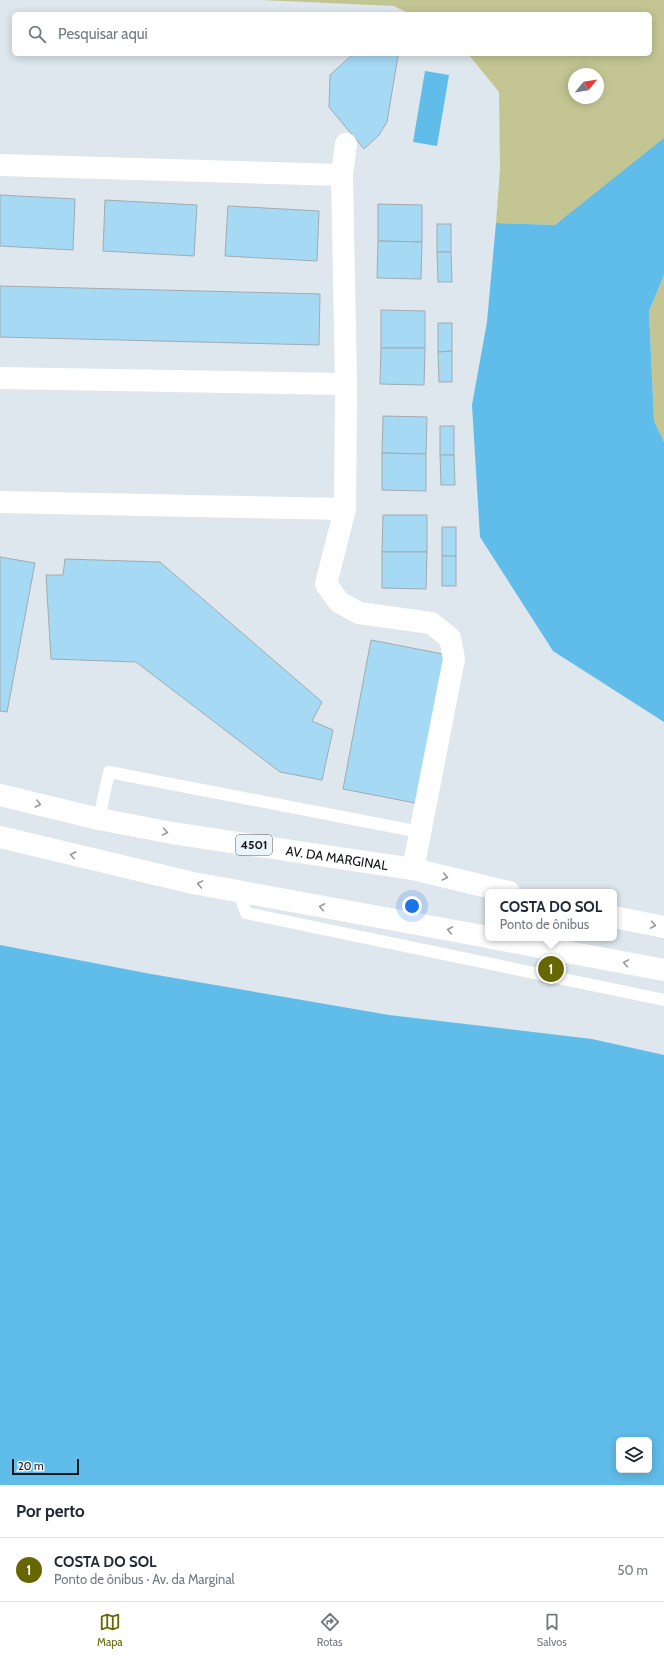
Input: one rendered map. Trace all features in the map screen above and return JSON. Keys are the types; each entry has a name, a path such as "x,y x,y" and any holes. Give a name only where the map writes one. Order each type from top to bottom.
{"street":[{"path":"346,144 342,175 346,384 345,510 326,584 339,602 359,613 431,623 450,638 454,659 413,869"},
{"path":"0,165 342,175"},
{"path":"0,378 346,384"},
{"path":"0,502 345,510"},
{"name":"AV. DA MARGINAL","path":"0,795 99,820 172,833 413,869 496,889"},
{"path":"0,837 193,883 485,936"},
{"path":"617,918 664,927"},
{"path":"508,941 664,970"}],"lane":[{"path":"99,820 109,772 420,832"},
{"path":"238,891 246,913 664,1000"}],"green space":[{"path":"261,0 664,0 664,240 555,225 496,223 500,169 499,92 470,56 652,56 652,12 406,12 394,6"},
{"path":"664,275 664,442 654,421 649,311"}],"water":[{"path":"425,71 449,75 437,146 413,142"},
{"path":"664,138 664,275 649,311 654,421 664,442 664,722 553,651 480,537 472,405 487,322 496,223 555,225"},
{"path":"0,945 151,974 389,1015 592,1039 664,1055 664,1485 0,1485"}],"building":[{"path":"351,56 398,56 387,122 379,135 364,149 329,107 330,75"},
{"path":"0,195 75,199 73,250 0,246"},
{"path":"105,200 197,205 194,256 103,251"},
{"path":"378,204 422,205 422,242 378,241"},
{"path":"228,206 319,211 317,261 225,256"},
{"path":"437,224 451,224 451,252 437,252"},
{"path":"378,241 422,242 421,279 377,278"},
{"path":"437,252 451,252 452,282 438,282"},
{"path":"0,286 320,294 319,345 0,337"},
{"path":"381,310 425,311 425,348 381,348"},
{"path":"438,323 452,323 452,351 438,352"},
{"path":"381,348 425,348 424,385 380,384"},
{"path":"452,351 452,382 439,382 438,352"},
{"path":"383,416 427,417 426,454 382,453"},
{"path":"440,426 454,426 454,455 440,455"},
{"path":"382,453 426,454 426,491 382,490"},
{"path":"440,455 454,455 455,485 441,485"},
{"path":"383,515 427,515 427,552 382,552"},
{"path":"442,527 456,527 456,556 442,556"},
{"path":"382,552 427,552 426,589 382,588"},
{"path":"442,556 456,556 456,586 442,586"},
{"path":"0,557 35,563 7,712 0,711"},
{"path":"65,559 160,562 322,702 312,721 333,730 322,780 280,772 136,662 51,659 46,575 63,575"},
{"path":"371,640 448,655 420,804 343,789"}],"place":[{"name":"COSTA DO SOL","path":"551,969"}]}
